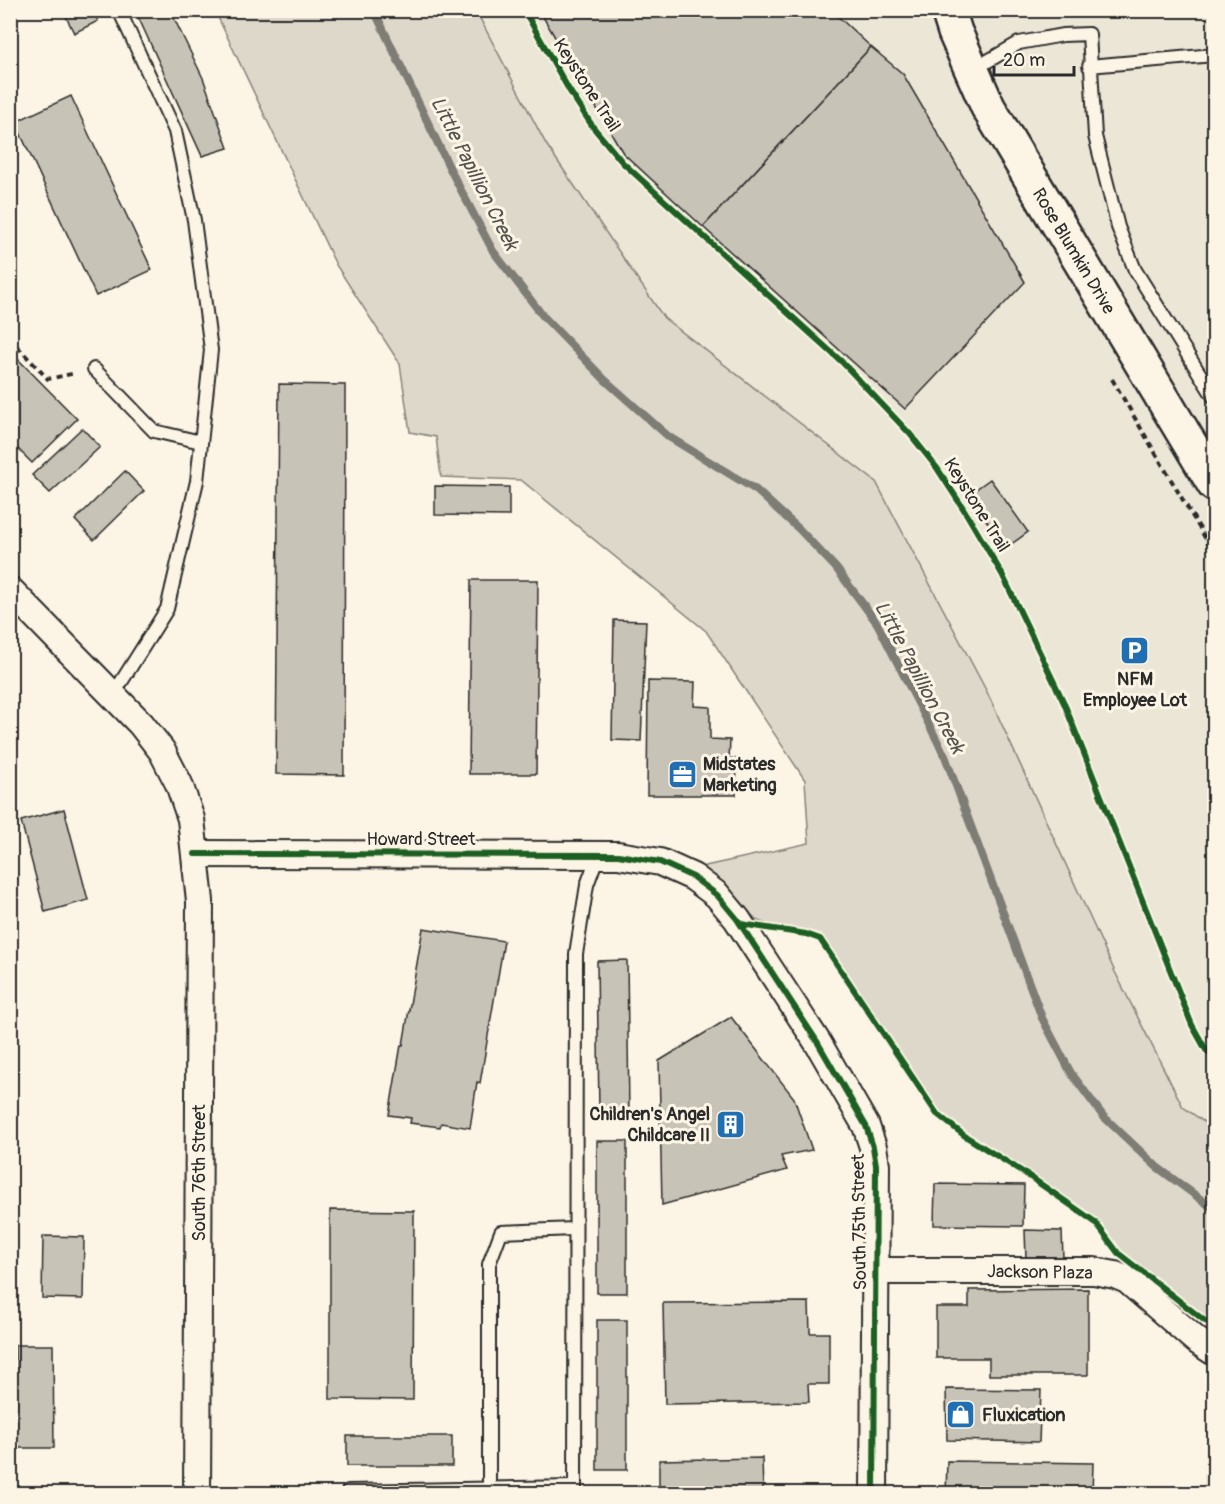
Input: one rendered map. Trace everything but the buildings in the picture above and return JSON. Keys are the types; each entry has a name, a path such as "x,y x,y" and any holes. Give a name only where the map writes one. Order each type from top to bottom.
{"main road":[{"name":"Rose Blumkin Drive","path":"948,10 955,32 988,107 1215,484"}],"street":[{"path":"10,590 141,724 162,751 179,784 191,819 195,854"},
{"name":"Howard Street","path":"195,854 618,855 646,859"},
{"name":"South 76th Street","path":"195,854 200,902 197,1494"},
{"name":"South 75th Street","path":"646,859 660,862 693,877 717,895 737,919 818,1043 866,1126 876,1165 874,1494"},
{"name":"Jackson Plaza","path":"875,1271 1094,1271 1115,1275 1127,1280 1196,1340 1215,1352"}],"lane":[{"path":"113,695 167,609 197,481 211,350 194,220 175,131 119,10"},
{"path":"972,70 1019,43 1063,35 1089,34 1089,66 1095,136 1118,227 1135,270 1215,396"},
{"path":"1089,66 1215,55"},
{"path":"94,369 154,431 201,442"},
{"path":"348,1491 575,1490 576,954 587,885 598,855"},
{"path":"489,1489 489,1264 501,1232 574,1228"}],"path":[{"path":"10,339 48,379 94,369"},
{"path":"1112,379 1215,553"}],"shaded area":[{"path":"215,11 476,11 546,144 664,318 876,482 987,692 1115,972 1183,1107 1214,1129 1214,1327 1118,1253 1095,1222 946,1121 870,1014 827,943 758,921 701,867 809,843 805,780 706,631 521,480 441,477 436,437 410,432 400,364 336,265"},
{"path":"476,11 1214,11 1214,1129 1183,1107 1115,972 987,692 876,483 664,318 546,144"}],"waterway":[{"name":"Little Papillion Creek","path":"374,10 452,173 493,251 543,316 605,380 669,437 756,490 799,529 836,568 877,623 945,756 1042,1018 1071,1073 1103,1116 1157,1167 1214,1209"}],"cycle path":[{"name":"Keystone Trail","path":"524,10 569,90 593,127 623,163 842,362 910,434 937,468 1002,574 1064,703 1192,1025 1206,1050 1214,1057"},
{"path":"195,854 618,855 660,862 693,877 717,895 737,919 818,1043 866,1126 873,1147 876,1165 874,1494"},
{"path":"741,924 806,934 820,939 937,1114 965,1136 1026,1174 1095,1222 1118,1253 1205,1321 1214,1323"}],"place":[{"name":"NFM Employee Lot","path":"1135,650"},
{"name":"Midstates Marketing","path":"682,774"},
{"name":"Children's Angel Childcare II","path":"731,1124"},
{"name":"Fluxication","path":"961,1415"}]}
